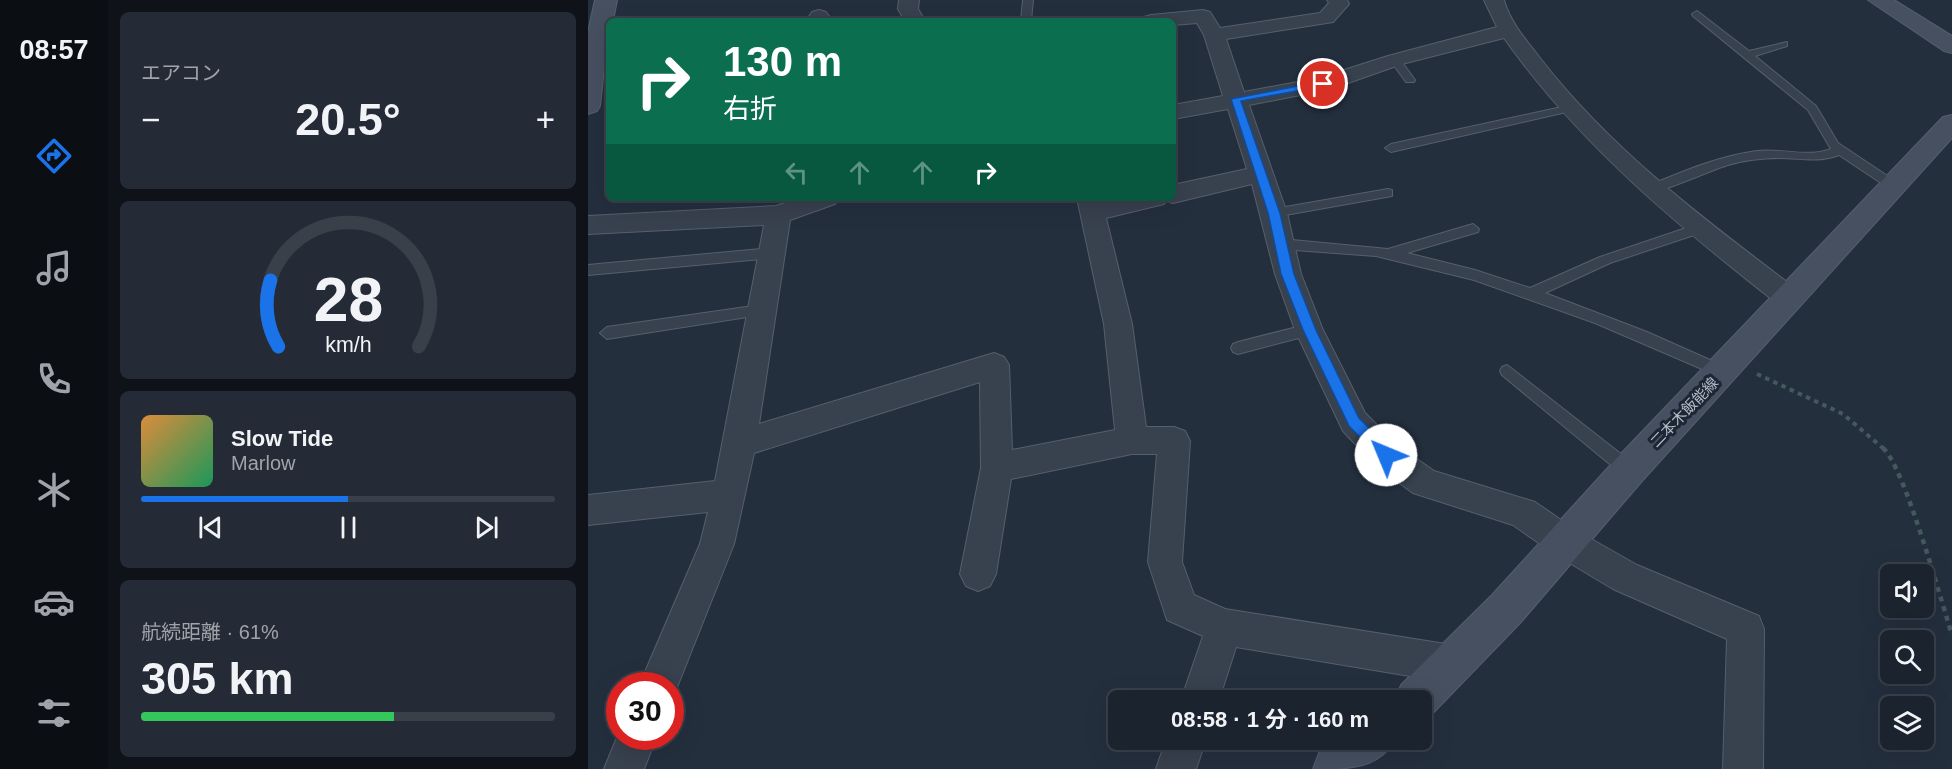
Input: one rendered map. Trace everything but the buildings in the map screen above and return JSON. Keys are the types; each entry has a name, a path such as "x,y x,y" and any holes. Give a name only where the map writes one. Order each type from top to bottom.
{"main road":[{"path":"588,106 592,43 606,0"},
{"path":"1879,0 1952,46"},
{"name":"二本木飯能線","path":"1426,690 1952,123"},
{"path":"1335,769 1360,750"}],"street":[{"path":"909,0 908,9 913,18"},
{"path":"1214,36 1326,18 1339,4 1337,0"},
{"path":"1494,0 1509,30 1571,108 1654,188 1789,298"},
{"path":"1176,19 1203,16 1214,36 1274,213 1288,274 1310,330 1354,422 1386,455 1425,483 1523,513 1565,542 1625,577 1746,629 1743,769"},
{"path":"1176,111 1323,84 1395,60 1509,30"},
{"path":"1176,193 1261,174"},
{"path":"588,225 777,215 817,201"},
{"path":"1127,201 1090,205 1118,324 1132,440"},
{"path":"664,672 717,544 740,444 777,215"},
{"path":"740,444 994,365 996,468 978,574"},
{"path":"996,468 1132,440 1174,441 1165,562 1180,607 1224,627 1452,664"},
{"path":"588,510 728,495"},
{"path":"1203,690 1224,627"},
{"path":"624,769 631,750"},
{"path":"1176,769 1183,750"}],"lane":[{"path":"1026,18 1028,0"},
{"path":"1697,14 1812,108 1834,146 1894,186"},
{"path":"1748,55 1783,44"},
{"path":"1395,60 1410,80"},
{"path":"1391,148 1571,108"},
{"path":"1654,188 1716,163 1773,154 1821,159 1840,150"},
{"path":"1274,213 1388,193"},
{"path":"1532,293 1605,260 1701,228"},
{"path":"1388,254 1473,229"},
{"path":"1281,244 1388,254 1532,293 1641,335 1723,372"},
{"path":"588,270 771,253"},
{"path":"607,333 760,310"},
{"path":"1238,348 1310,330"},
{"path":"1507,371 1629,470"}],"path":[{"path":"1723,372 1748,369 1843,414 1891,455 1952,635"}],"route":[{"path":"1323,84 1236,99 1274,213 1288,274 1310,330 1354,422 1386,455"}]}
